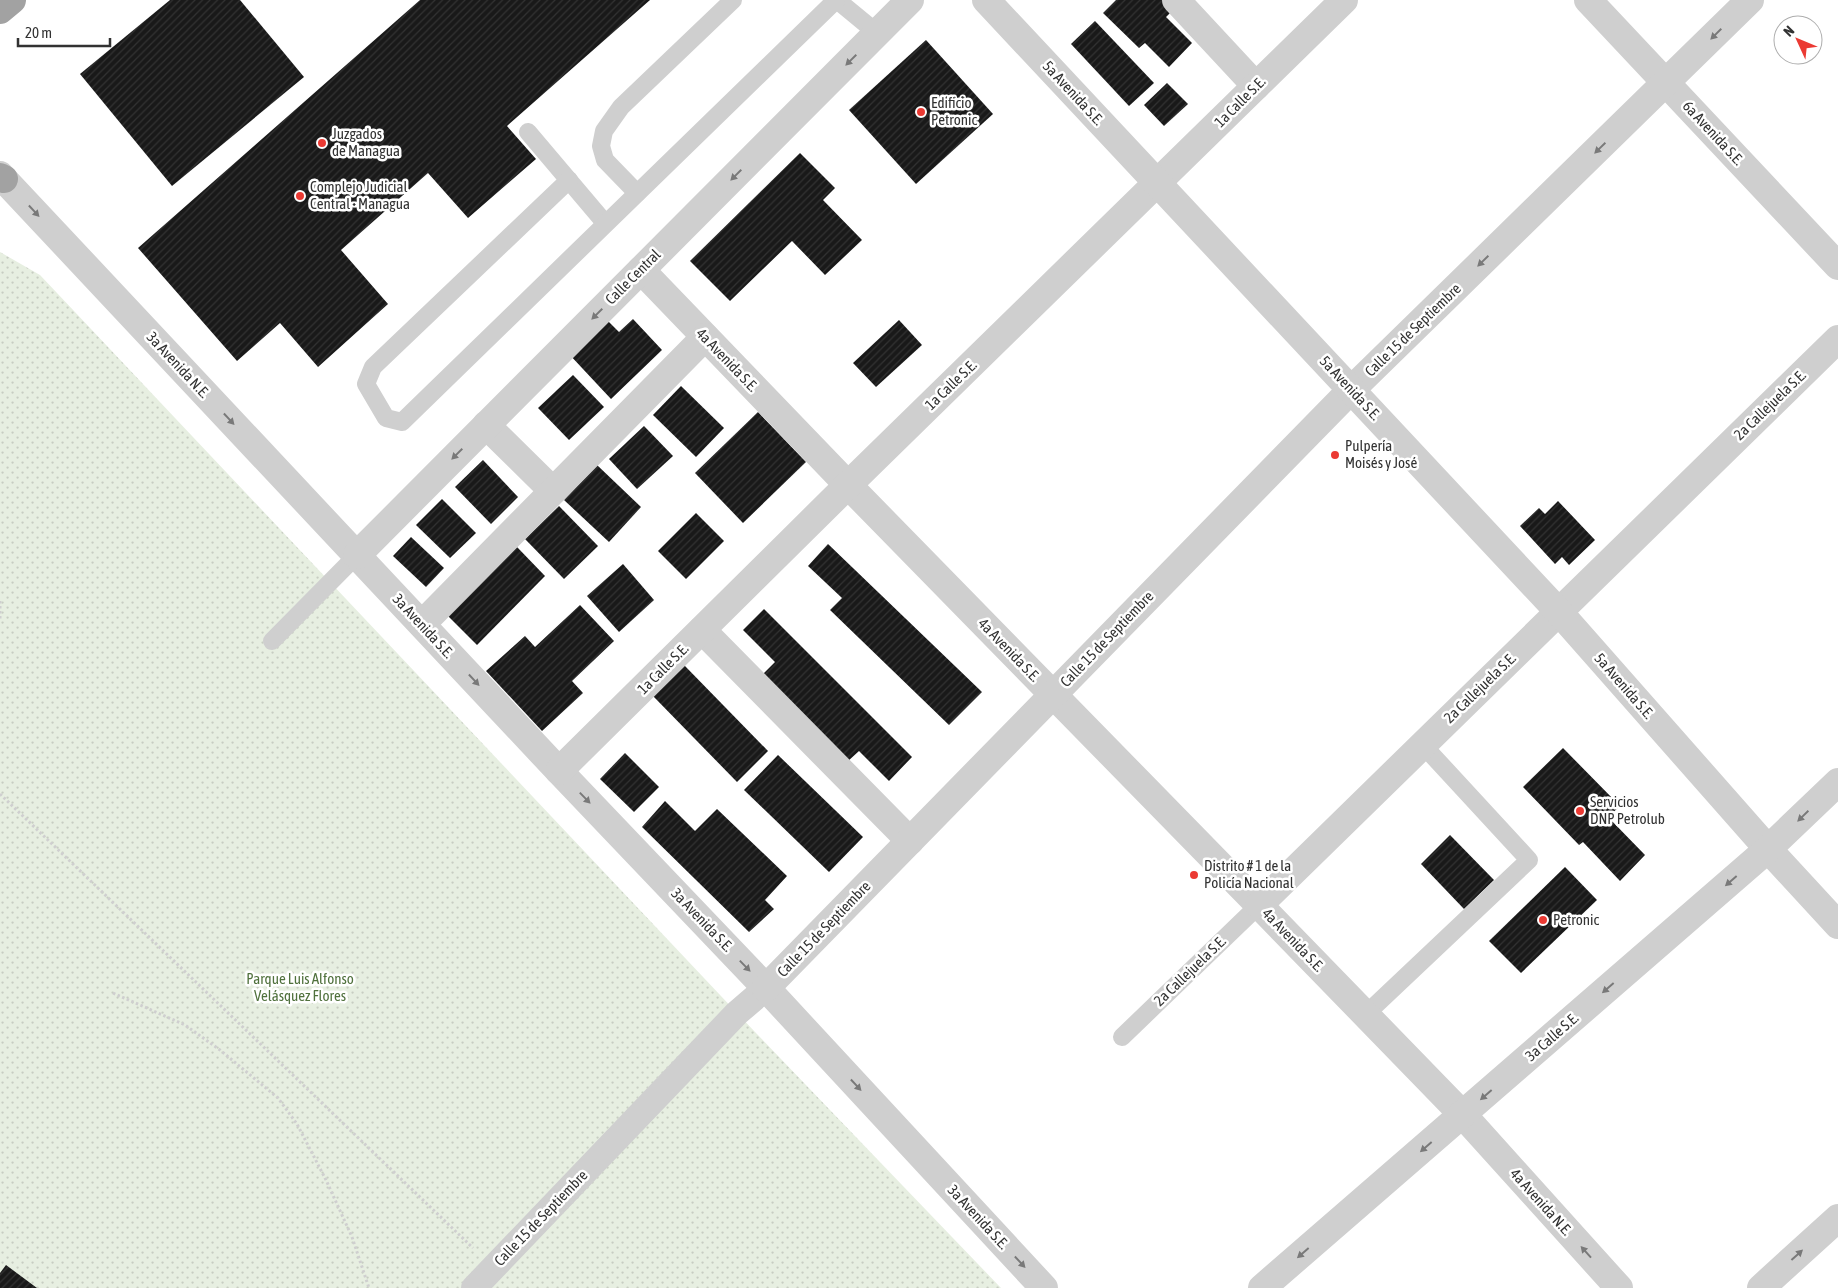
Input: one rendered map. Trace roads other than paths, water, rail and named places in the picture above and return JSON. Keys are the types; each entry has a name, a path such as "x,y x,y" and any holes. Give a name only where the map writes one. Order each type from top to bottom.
{"highway":[{"path":"0,10 12,0"}],"street":[{"name":"Calle Central","path":"357,555 910,0"},
{"name":"5a Avenida S.E.","path":"986,0 1559,612 1768,849 1838,925"},
{"path":"1176,0 1256,86"},
{"name":"1a Calle S.E.","path":"559,771 1344,0"},
{"name":"6a Avenida S.E.","path":"1588,0 1838,266"},
{"name":"Calle 15 de Septiembre","path":"474,1288 737,1013 766,988 1351,390 1750,0"},
{"name":"3a Avenida N.E.","path":"1,177 357,555"},
{"name":"4a Avenida S.E.","path":"641,270 848,486 1259,904 1462,1115"},
{"path":"422,624 705,337"},
{"name":"2a Callejuela S.E.","path":"1259,904 1838,338"},
{"path":"486,425 553,492"},
{"name":"3a Avenida S.E.","path":"357,555 766,988 1044,1288"},
{"path":"702,630 910,841"},
{"name":"3a Calle S.E.","path":"1262,1288 1768,849 1838,782"},
{"name":"4a Avenida N.E.","path":"1462,1115 1619,1288"},
{"path":"1761,1288 1838,1218"}],"lane":[{"path":"636,193 605,160 601,146 604,131 621,106 733,0"},
{"path":"569,180 373,367 366,384 386,418 402,422 837,0 877,33"},
{"path":"528,132 605,223"},
{"path":"272,641 357,555"},
{"path":"1365,1015 1529,860 1422,744"},
{"name":"2a Callejuela S.E.","path":"1122,1037 1259,904"}],"place":[{"name":"Edificio Petronic","path":"921,112"},
{"name":"Juzgados de Managua","path":"322,143"},
{"name":"Complejo Judicial Central - Managua","path":"300,196"},
{"name":"Pulpería Moisés y José","path":"1335,455"},
{"name":"Servicios DNP Petrolub","path":"1580,811"},
{"name":"Distrito # 1 de la Policía Nacional","path":"1194,875"},
{"name":"Petronic","path":"1543,920"}],"park label":[{"name":"Parque Luis Alfonso Velásquez Flores","path":"300,988"}]}
